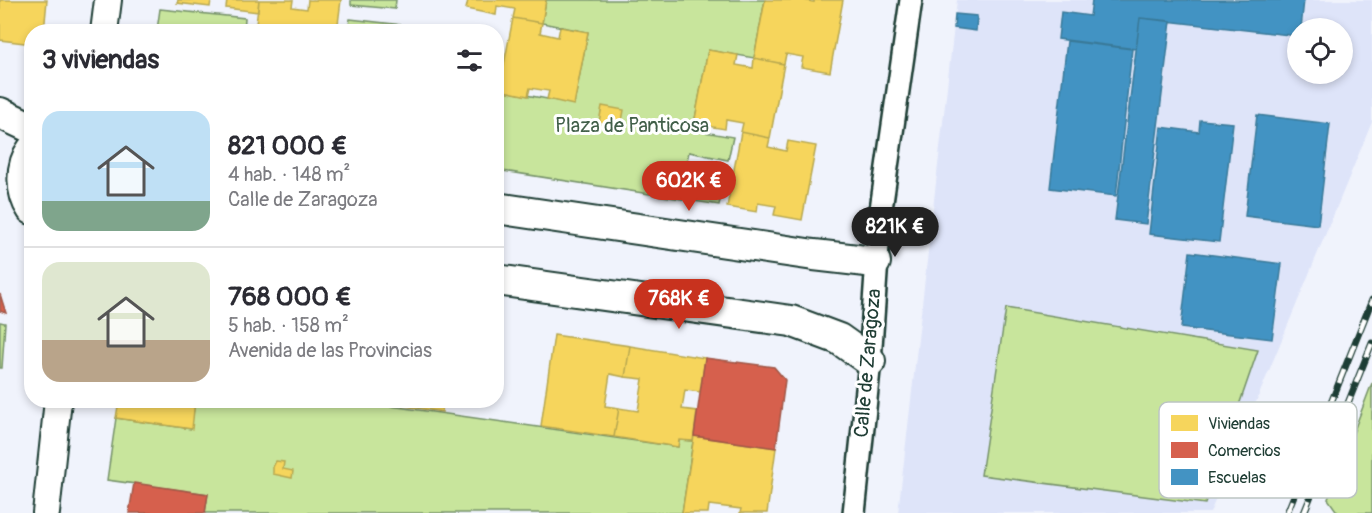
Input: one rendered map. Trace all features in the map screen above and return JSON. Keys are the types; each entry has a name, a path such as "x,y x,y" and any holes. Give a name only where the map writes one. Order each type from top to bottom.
{"main road":[{"path":"0,113 24,124"},
{"path":"24,173 22,181 24,188"},
{"path":"0,194 24,205"},
{"path":"504,209 875,262"},
{"path":"504,281 791,321 838,339 870,361"}],"street":[{"path":"105,24 108,0"},
{"name":"Calle de Zaragoza","path":"854,513 870,361 875,262 890,139 911,0"},
{"path":"46,513 57,408"}],"shaded area":[{"path":"957,0 1372,0 1372,122 1256,402 1159,402 1159,498 1216,498 1210,513 898,513"}],"green space":[{"path":"351,0 396,0 395,9 351,5"},
{"name":"Plaza de Panticosa","path":"546,0 765,0 754,58 708,50 693,130 733,137 728,160 689,152 687,161 727,168 719,205 504,171 504,91 574,104 588,32 542,23"},
{"path":"160,9 245,18 245,24 158,24"},
{"path":"350,19 394,24 349,24"},
{"path":"1006,308 1258,350 1240,402 1159,402 1159,498 1207,498 1205,504 981,475"},
{"path":"0,322 5,323 2,368 0,368"},
{"path":"1372,383 1372,513 1338,513 1328,498 1357,498 1357,423"},
{"path":"194,408 404,408 678,447 679,440 693,441 682,513 205,513 208,494 107,480 116,418 191,429"}],"building: Viviendas":[{"path":"0,0 47,0 45,24 24,24 24,43 0,40"},
{"path":"178,0 211,0 210,7 177,3"},
{"path":"227,0 259,0 258,12 226,8"},
{"path":"259,0 293,0 292,7 307,9 308,0 341,0 338,24 256,24"},
{"path":"468,0 546,0 542,23 513,18 515,9 497,6 496,15 466,9"},
{"path":"765,0 814,2 814,0 843,0 830,72 801,67 803,57 786,54 784,64 754,58"},
{"path":"513,18 542,23 540,33 558,37 560,27 588,32 574,105 547,99 549,91 530,88 528,96 504,91 504,64"},
{"path":"708,50 738,55 736,65 753,68 754,58 784,64 770,138 741,132 743,123 726,120 725,129 694,124"},
{"path":"602,106 624,110 621,127 599,122"},
{"path":"741,132 770,138 768,147 786,151 788,141 816,146 802,220 774,215 776,206 758,203 757,212 727,207"},
{"path":"554,335 630,346 625,377 610,374 605,406 619,408 614,437 541,426"},
{"path":"630,346 705,358 700,392 685,390 682,409 697,411 693,441 679,440 678,447 614,437 619,408 638,411 643,379 625,377"},
{"path":"118,408 194,408 192,429 116,418"},
{"path":"417,408 442,408 442,412"},
{"path":"694,436 776,448 767,513 740,513 741,509 709,505 708,513 682,513"},
{"path":"276,461 284,462 283,469 293,471 292,478 273,474"}],"building: Comercios":[{"path":"0,294 6,313 0,311"},
{"path":"705,358 774,367 785,380 776,448 694,436"},
{"path":"134,483 208,494 205,513 129,513"}],"building: Escuelas":[{"path":"1092,0 1304,0 1302,18 1287,18 1287,35 1140,18 1136,49 1058,39 1061,12 1090,16"},
{"path":"955,14 977,16 976,31 954,28"},
{"path":"1140,18 1171,21 1146,224 1115,220"},
{"path":"1067,41 1132,49 1116,196 1050,188"},
{"path":"1257,115 1330,124 1318,225 1245,216"},
{"path":"1200,120 1233,123 1219,242 1149,234 1161,127 1199,132"},
{"path":"1190,252 1282,264 1272,339 1181,328"}],"railway":[{"path":"1331,402 1372,300"},
{"path":"1348,402 1372,343"},
{"path":"1287,513 1293,498"},
{"path":"1304,513 1310,498"}]}
